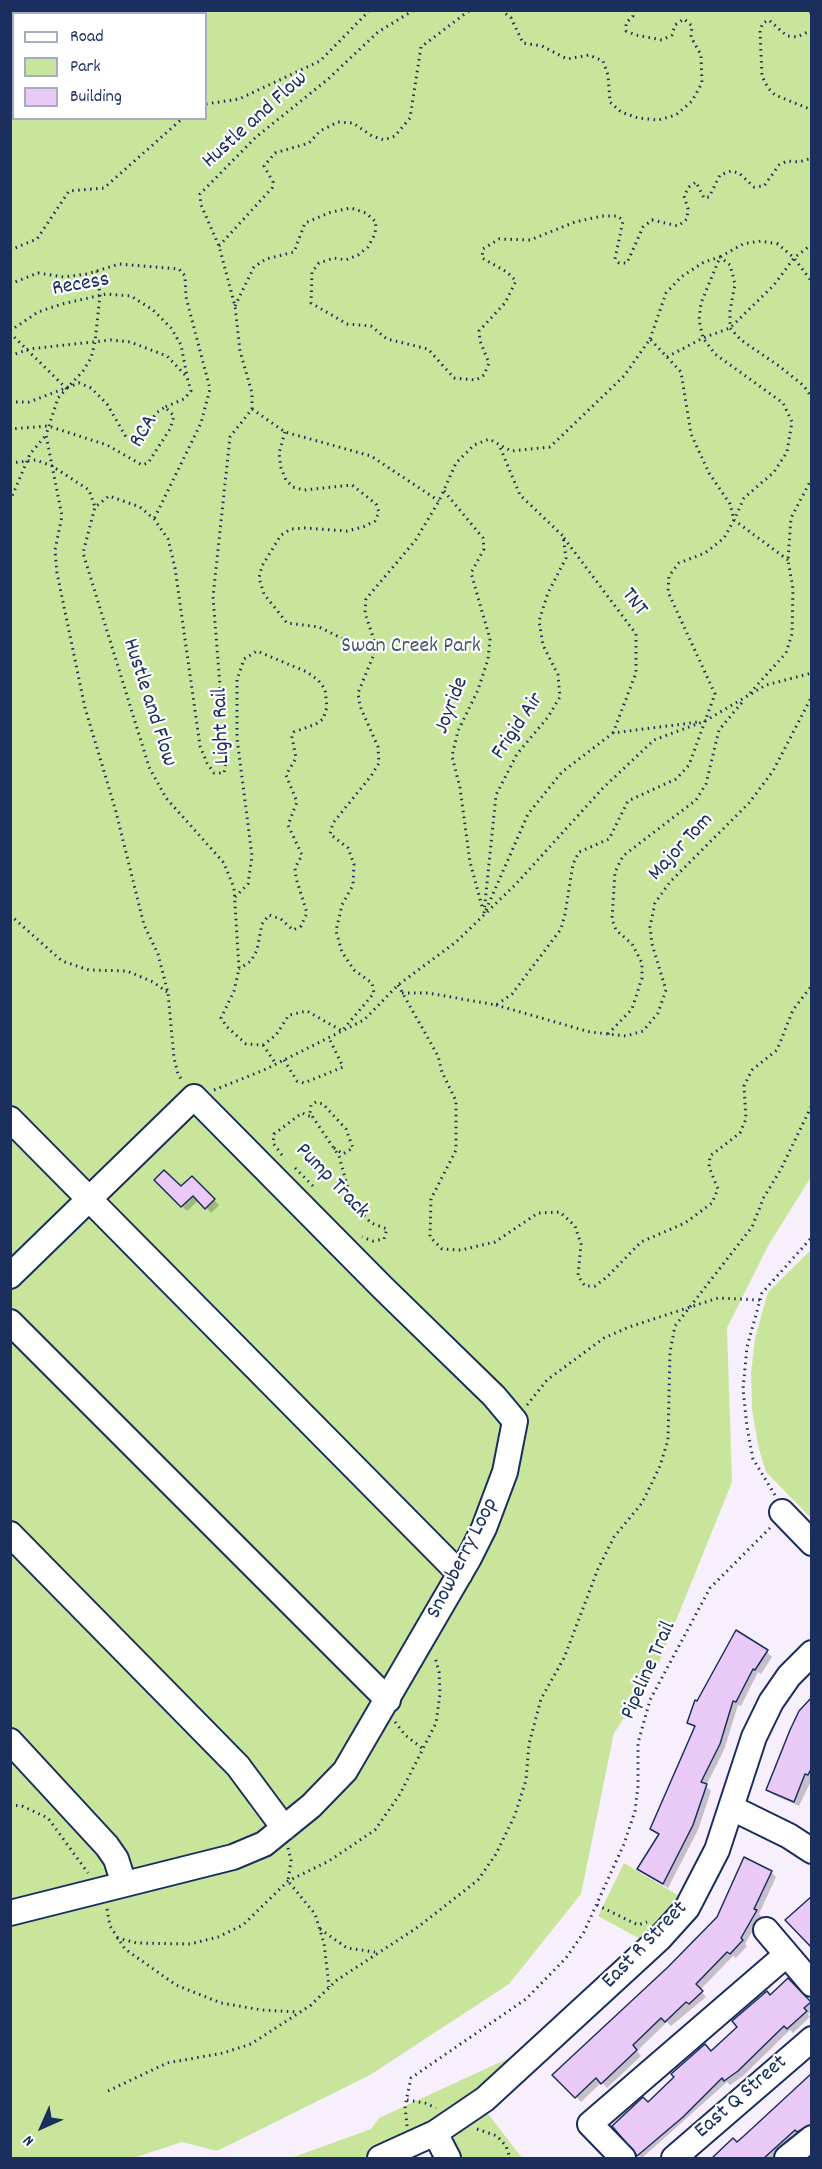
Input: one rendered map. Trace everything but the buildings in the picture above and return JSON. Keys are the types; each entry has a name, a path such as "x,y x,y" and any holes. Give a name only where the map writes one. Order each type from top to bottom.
{"street":[{"path":"10,1276 194,1097 383,1288 494,1396 515,1421"},
{"path":"10,1119 460,1574"},
{"path":"10,1322 388,1700"},
{"name":"Snowberry Loop","path":"10,1912 232,1857 264,1844 311,1806 345,1772 460,1574 494,1506 505,1472 515,1421"},
{"path":"782,1512 812,1542"},
{"path":"10,1534 238,1766 284,1828"},
{"name":"East R Street","path":"380,2158 437,2123 485,2099 659,1939 687,1908 706,1874 732,1808 754,1737 771,1702 789,1676 812,1653"},
{"path":"10,1741 107,1846 116,1859 111,1887"},
{"path":"732,1808 789,1836 812,1851"},
{"path":"766,1930 812,1984"},
{"path":"622,2158 590,2124 786,1955"},
{"name":"East Q Street","path":"674,2158 812,2039"},
{"path":"437,2123 448,2158"},
{"path":"788,2158 812,2138"}],"path":[{"path":"207,104 239,99 320,61 370,10"},
{"name":"Hustle and Flow","path":"263,1045 246,1044 227,1028 221,1018 234,991 239,969 235,897 224,864 166,798 149,766 83,553 95,507 109,496 140,507 154,519 168,539 175,568 200,746 214,773 224,773 226,762 213,597 230,437 252,409 252,393 240,351 235,306 219,246 201,206 200,194 256,137 327,80 378,32 414,10"},
{"path":"219,246 272,188 273,182 264,166 275,153 309,143 320,131 338,122 352,123 372,136 384,140 395,136 410,118 421,47 470,10"},
{"path":"501,10 511,18 523,43 542,46 567,59 589,55 603,61 608,75 610,102 621,112 638,118 658,120 676,115 692,101 702,83 701,55 691,38 692,26 684,19 675,25 672,36 662,40 636,35 626,31 626,23 633,16 632,10"},
{"path":"804,10 812,13"},
{"path":"812,30 797,38 787,36 769,20 763,23 760,30 762,76 768,88 775,95 812,110"},
{"path":"10,250 37,239 69,190 104,188 181,120"},
{"path":"235,306 254,267 266,259 294,252 305,223 332,212 351,208 366,213 376,222 375,234 368,247 358,255 346,260 334,258 319,263 312,272 311,303 347,324 371,326 387,339 428,349 454,378 476,380 484,375 489,363 480,341 479,331 505,303 516,281 507,272 482,258 483,249 499,239 530,240 575,222 603,216 618,216 623,221 615,259 619,263 627,263 643,227 652,220 678,226 687,219 688,209 684,196 688,187 696,182 704,198 709,197 720,175 731,171 739,173 754,187 764,186 779,165 787,161 799,162 812,158"},
{"path":"342,1031 374,993 372,983 354,970 342,952 336,931 342,905 353,885 354,864 348,848 330,834 333,823 371,776 379,762 378,747 360,706 358,693 374,654 375,643 365,613 366,599 372,589 409,548 439,501 456,463 474,444 489,439 511,451 550,447 624,376 650,339 666,293 681,277 704,262 720,257 743,244 761,242 778,244 794,258 812,282"},
{"path":"667,357 703,338 730,328 774,285 794,258 812,244"},
{"path":"720,257 730,265 735,284 730,328 741,340 804,386 812,398"},
{"path":"402,993 428,993 496,1005 512,994 561,929 573,864 579,852 597,847 609,839 628,801 676,779 689,765 715,694 668,592 669,576 679,563 705,553 724,538 744,498 774,472 787,452 792,422 783,404 715,354 703,338 699,320 701,303 720,257"},
{"path":"10,284 38,273 64,277 119,264 179,269 185,276 186,297 210,388 201,423 154,519"},
{"path":"10,501 28,460 46,435 58,398 83,371 95,342 100,295 97,271"},
{"name":"Recess","path":"10,332 38,312 100,295 130,296 153,310 171,328 181,345 187,377"},
{"path":"10,332 67,388"},
{"path":"650,339 681,372 691,434 709,473 730,504 734,520 788,560"},
{"path":"10,356 29,350 95,342 130,342 167,356 187,377 191,391 184,399 165,407"},
{"name":"RCA","path":"10,402 29,402 79,383 91,388 107,404 126,437 135,440 146,430 156,413 165,407 174,416 170,429 148,463 142,465 107,445 48,426 10,429"},
{"path":"252,409 285,432 371,456 439,501"},
{"path":"285,432 279,453 281,468 286,480 293,487 304,490 352,485 376,504 379,512 375,520 355,529 291,529 281,535 262,566 259,578 264,594 287,623 319,627 374,654"},
{"path":"46,435 62,516 55,550 57,573 78,676 115,808 144,925 158,954 168,993 178,1074 194,1097 276,1064 364,1020 398,985 456,942 484,915 603,788 654,740 705,722 766,685 812,673"},
{"path":"499,444 520,495 545,522 563,536"},
{"path":"10,463 28,460 52,466 89,490 95,507"},
{"path":"608,1034 632,1009 642,978 642,963 632,944 616,930 612,919 615,872 622,856 696,800 706,784 719,730 786,653 792,634 793,589 788,560 791,518 812,478"},
{"name":"Joyride","path":"444,491 483,538 484,549 471,573 490,639 488,659 478,690 458,731 452,756 460,788 470,862 484,915"},
{"name":"TNT","path":"563,536 636,634 636,673 613,733"},
{"name":"Frigid Air","path":"484,915 496,795 517,754 548,717 560,697 558,675 543,645 539,621 548,593 566,558 563,536"},
{"name":"Light Rail","path":"235,897 248,884 252,856 237,738 237,680 244,658 257,651 307,672 318,680 325,688 327,707 323,719 294,732 292,737 296,758 286,775 297,802 288,825 302,855 295,868 307,913 301,926 294,930 281,919 269,915 261,924 257,950 251,961 239,969"},
{"name":"Major Tom","path":"496,1005 590,1032 626,1036 643,1031 658,1012 666,990 650,927 655,903 670,882 749,803 773,771 812,696"},
{"path":"484,915 528,814 562,772 613,733 705,722"},
{"path":"10,915 63,961 89,970 127,971 153,982 168,993"},
{"path":"398,985 438,1056 441,1072 456,1101 456,1150 431,1199 430,1237 442,1249 461,1250 495,1242 538,1213 560,1212 575,1226 581,1244 578,1276 585,1286 595,1286 607,1277 641,1242 685,1222 712,1203 718,1189 709,1167 710,1156 740,1133 746,1119 744,1086 752,1070 777,1050 793,1010 812,985"},
{"path":"276,1064 263,1045 276,1035 290,1015 299,1011 307,1011 342,1031"},
{"path":"284,1060 297,1081 304,1083 343,1067 329,1038"},
{"name":"Pump Track","path":"334,1148 343,1154 353,1148 346,1129 323,1104 316,1102 311,1105 310,1113 339,1156 352,1203 371,1223 387,1229 388,1233 384,1239 373,1241 362,1237 354,1229"},
{"path":"108,2091 167,2063 223,2053 250,2044 300,2012 329,1987 377,1952 417,1927 478,1880 496,1854 515,1815 526,1780 529,1744 541,1699 564,1658 598,1569 614,1537 642,1503 660,1466 668,1440 670,1352 675,1326 688,1306 752,1227 764,1197 780,1171 812,1105"},
{"name":"Pump Track","path":"285,1159 273,1143 274,1134 302,1113 314,1118"},
{"name":"Pump Track","path":"290,1163 317,1191"},
{"path":"782,1512 781,1502 753,1458 743,1389 747,1347 760,1300 774,1277 812,1237"},
{"path":"515,1421 547,1380 580,1353 629,1327 718,1298 760,1300"},
{"name":"Pipeline Trail","path":"406,2125 411,2078 526,1999 543,1984 572,1949 597,1905 624,1844 634,1811 638,1786 638,1743 650,1700 710,1588 778,1519 782,1512"},
{"path":"117,1938 137,1943 190,1944 218,1937 243,1925 288,1881 329,1861 375,1830 389,1812 436,1723 440,1694 439,1672 427,1633"},
{"path":"388,1700 396,1723 405,1735 423,1749"},
{"path":"10,1805 21,1806 48,1818 78,1856 111,1887 107,1919 117,1938 137,1959 176,1985 201,1997 241,2008 300,2012"},
{"path":"284,1828 291,1860 288,1881 315,1914 321,1929 329,1987"},
{"path":"597,1905 638,1924 652,1921"},
{"path":"321,1929 347,1948 377,1952"},
{"path":"407,2100 431,2105 437,2123"},
{"path":"472,2129 497,2136 506,2146 510,2158"}],"green space":[{"name":"Swan Creek Park","path":"11,11 811,11 811,1177 768,1246 727,1328 732,1482 658,1665 614,1733 581,1894 509,1984 370,2075 217,2151 182,2142 133,2158 11,2158"},
{"path":"811,1250 811,1518 766,1472 752,1410 751,1373 755,1338 768,1292"},
{"path":"624,1863 681,1897 644,1941 598,1916"},
{"path":"507,2059 511,2063 476,2093 393,2145 364,2158 291,2158 371,2129 379,2118"},
{"path":"486,2111 522,2158 459,2158 453,2142 455,2136"}]}
